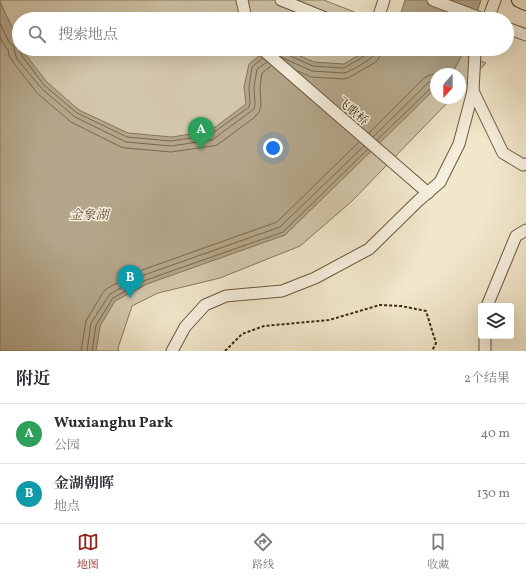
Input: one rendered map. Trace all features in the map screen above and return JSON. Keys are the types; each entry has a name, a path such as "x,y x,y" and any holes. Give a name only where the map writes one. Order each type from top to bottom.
{"main road":[{"path":"519,0 526,3"}],"street":[{"path":"242,0 245,12"},
{"path":"281,0 311,12"},
{"path":"380,12 384,0"},
{"path":"433,0 465,12"},
{"path":"491,12 495,0"},
{"path":"514,31 526,36"},
{"name":"飞歌桥","path":"270,56 428,193"},
{"path":"172,351 185,327 205,305 226,296 282,291 315,278 369,248 440,182 459,144 474,91 475,56"},
{"path":"474,91 503,153 523,165 526,164"},
{"path":"488,303 516,236 526,230"},
{"path":"485,339 485,351"}],"path":[{"path":"225,351 242,334 264,326 329,320 380,305 401,306 426,311 436,343 432,351"}],"shaded area":[{"path":"0,0 324,0 354,12 12,12 12,56 468,56 486,63 466,84 466,68 430,68 430,104 446,104 351,202 300,246 220,278 158,293 132,306 118,348 119,351 0,351"}],"water":[{"path":"405,0 481,0 477,12 401,12"},
{"name":"金象湖","path":"0,2 12,27 12,56 27,56 47,82 79,110 128,133 172,137 210,131 246,104 244,87 249,64 259,56 300,56 314,62 344,64 357,56 461,56 455,68 430,68 430,94 285,235 147,284 115,301 100,326 96,351 0,351"}],"place":[{"name":"Wuxianghu Park","path":"201,150"},
{"name":"金湖朝晖","path":"130,298"}]}
